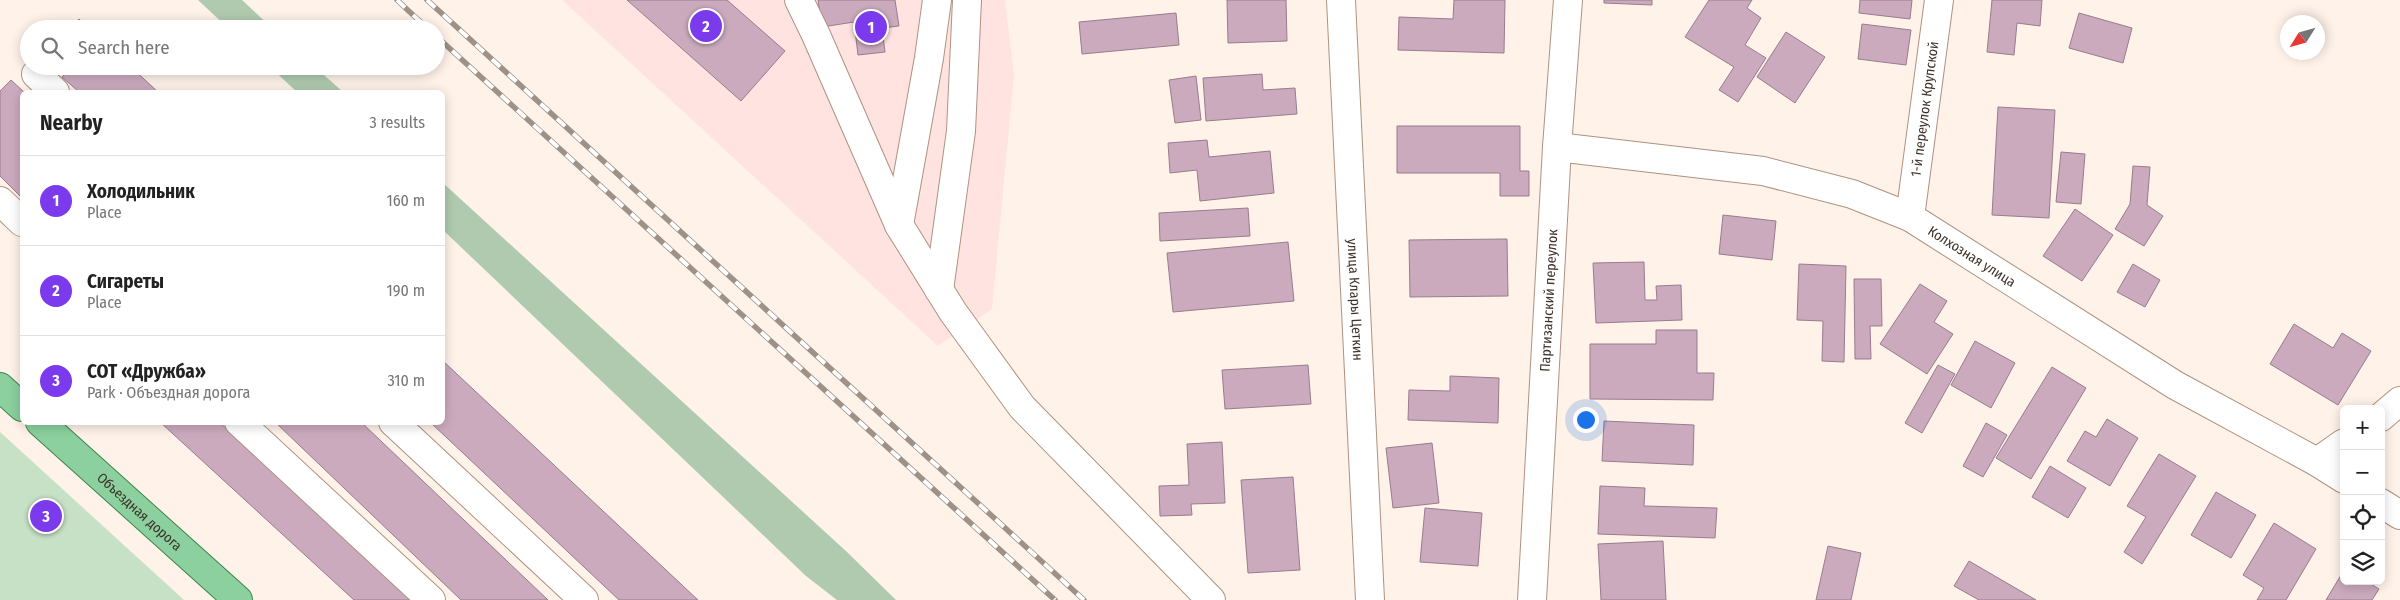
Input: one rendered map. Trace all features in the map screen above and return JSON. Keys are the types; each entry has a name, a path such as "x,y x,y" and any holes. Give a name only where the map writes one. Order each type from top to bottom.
{"main road":[{"path":"0,387 20,405"},
{"name":"Объездная дорога","path":"43,425 238,600"}],"street":[{"path":"798,0 816,34 899,225 939,290 1022,407 1211,600"},
{"path":"899,225 929,58 937,0"},
{"path":"939,290 961,131 967,0"},
{"name":"улица Клары Цеткин","path":"1341,0 1370,600"},
{"name":"Партизанский переулок","path":"1532,600 1557,147 1568,0"},
{"name":"1-й переулок Крупской","path":"1910,217 1939,0"},
{"path":"37,75 53,90"},
{"name":"Колхозная улица","path":"1557,147 1763,171 1852,194 1910,217 2175,385 2317,462 2340,476"},
{"path":"0,201 20,220"},
{"path":"2385,414 2400,401"},
{"path":"242,425 431,600"},
{"path":"395,425 584,600"},
{"path":"2317,462 2340,446"},
{"path":"2385,506 2400,515"}],"shaded area":[{"path":"562,0 1005,0 1014,75 992,309 938,346"}],"green space":[{"path":"198,0 242,0 263,20 219,20"},
{"path":"279,75 324,75 341,90 295,90"},
{"path":"445,185 847,552 896,600 837,600 806,576 445,232"},
{"path":"0,432 184,600 0,600"}],"building":[{"path":"627,0 727,0 785,51 741,101"},
{"path":"818,0 895,0 899,26 882,28 885,52 858,55 854,22 822,27"},
{"path":"1227,0 1286,0 1287,41 1228,43"},
{"path":"1454,0 1505,0 1504,53 1398,50 1399,17 1453,19"},
{"path":"1604,0 1652,0 1652,5 1604,3"},
{"path":"1709,0 1752,0 1747,8 1761,18 1745,45 1766,58 1738,102 1719,90 1734,67 1685,37"},
{"path":"1860,0 1912,0 1910,19 1859,13"},
{"path":"1992,0 2042,0 2040,26 2017,23 2014,55 1987,52"},
{"path":"1176,13 1179,45 1082,54 1079,22"},
{"path":"2079,13 2132,28 2123,63 2069,48"},
{"path":"1862,24 1911,30 1906,65 1858,59"},
{"path":"1786,32 1825,57 1795,103 1757,77"},
{"path":"1262,74 1263,90 1295,88 1297,114 1206,121 1203,78"},
{"path":"64,75 140,75 156,90 77,90 62,77"},
{"path":"1196,76 1201,120 1175,123 1169,80"},
{"path":"11,80 22,90 20,90 20,196 0,176 0,91"},
{"path":"1998,107 2055,110 2049,218 1992,215"},
{"path":"1397,126 1520,126 1520,171 1529,171 1529,196 1500,196 1500,173 1397,173"},
{"path":"1207,140 1209,157 1270,151 1274,193 1200,201 1197,170 1170,173 1168,143"},
{"path":"2061,152 2085,154 2081,204 2056,202"},
{"path":"2133,166 2150,167 2147,205 2163,216 2144,246 2115,229 2130,204"},
{"path":"1248,208 1250,236 1160,241 1159,213"},
{"path":"2075,209 2113,235 2082,281 2043,256"},
{"path":"1723,215 1776,221 1772,260 1719,254"},
{"path":"1507,239 1508,296 1410,297 1409,240"},
{"path":"1288,242 1294,301 1173,312 1167,253"},
{"path":"1644,262 1645,300 1657,300 1656,286 1681,285 1682,320 1596,323 1593,263"},
{"path":"1799,264 1846,266 1844,362 1822,361 1823,321 1797,320"},
{"path":"2133,264 2160,280 2145,307 2117,292"},
{"path":"1854,279 1881,279 1882,326 1870,326 1871,359 1855,359"},
{"path":"1920,284 1947,301 1934,322 1953,334 1927,374 1880,344"},
{"path":"2294,324 2333,348 2342,333 2371,351 2338,405 2270,364"},
{"path":"1656,330 1697,330 1697,373 1714,373 1713,400 1590,399 1590,344 1656,344"},
{"path":"1975,341 2015,363 1991,408 1951,385"},
{"path":"445,363 698,600 619,600 433,425 445,425"},
{"path":"1308,365 1311,404 1225,409 1222,370"},
{"path":"1938,365 1955,374 1922,433 1905,423"},
{"path":"2052,367 2086,388 2031,479 1996,458"},
{"path":"1450,376 1499,378 1498,423 1408,420 1409,390 1450,391"},
{"path":"2107,419 2138,438 2110,486 2067,461 2085,431 2096,437"},
{"path":"1604,421 1694,425 1693,465 1602,461"},
{"path":"1986,423 2007,435 1983,477 1963,466"},
{"path":"163,425 222,425 414,600 354,600"},
{"path":"278,425 364,425 548,600 461,600"},
{"path":"1222,442 1225,503 1191,504 1192,515 1160,516 1159,486 1189,485 1187,444"},
{"path":"1432,443 1439,503 1393,508 1386,448"},
{"path":"2159,454 2196,476 2142,564 2124,552 2146,517 2127,506"},
{"path":"2050,466 2086,488 2068,518 2032,497"},
{"path":"1293,477 1300,570 1248,573 1241,480"},
{"path":"1600,486 1645,488 1644,506 1717,508 1715,538 1598,534"},
{"path":"2216,492 2256,515 2231,558 2191,535"},
{"path":"1425,508 1482,513 1478,566 1420,562"},
{"path":"2274,523 2316,549 2286,600 2257,600 2264,588 2243,575"},
{"path":"1663,541 1666,600 1601,600 1598,544"},
{"path":"1828,546 1861,553 1851,600 1816,600"},
{"path":"1969,561 2036,600 1979,600 1954,586"},
{"path":"2340,577 2340,585 2372,585 2379,589 2372,600 2326,600"}],"railway":[{"path":"397,0 418,20"},
{"path":"427,0 1084,600"},
{"path":"445,44 1055,600"}],"place":[{"name":"Сигареты","path":"706,26"},
{"name":"Холодильник","path":"871,27"},
{"name":"СОТ «Дружба»","path":"46,516"}]}
